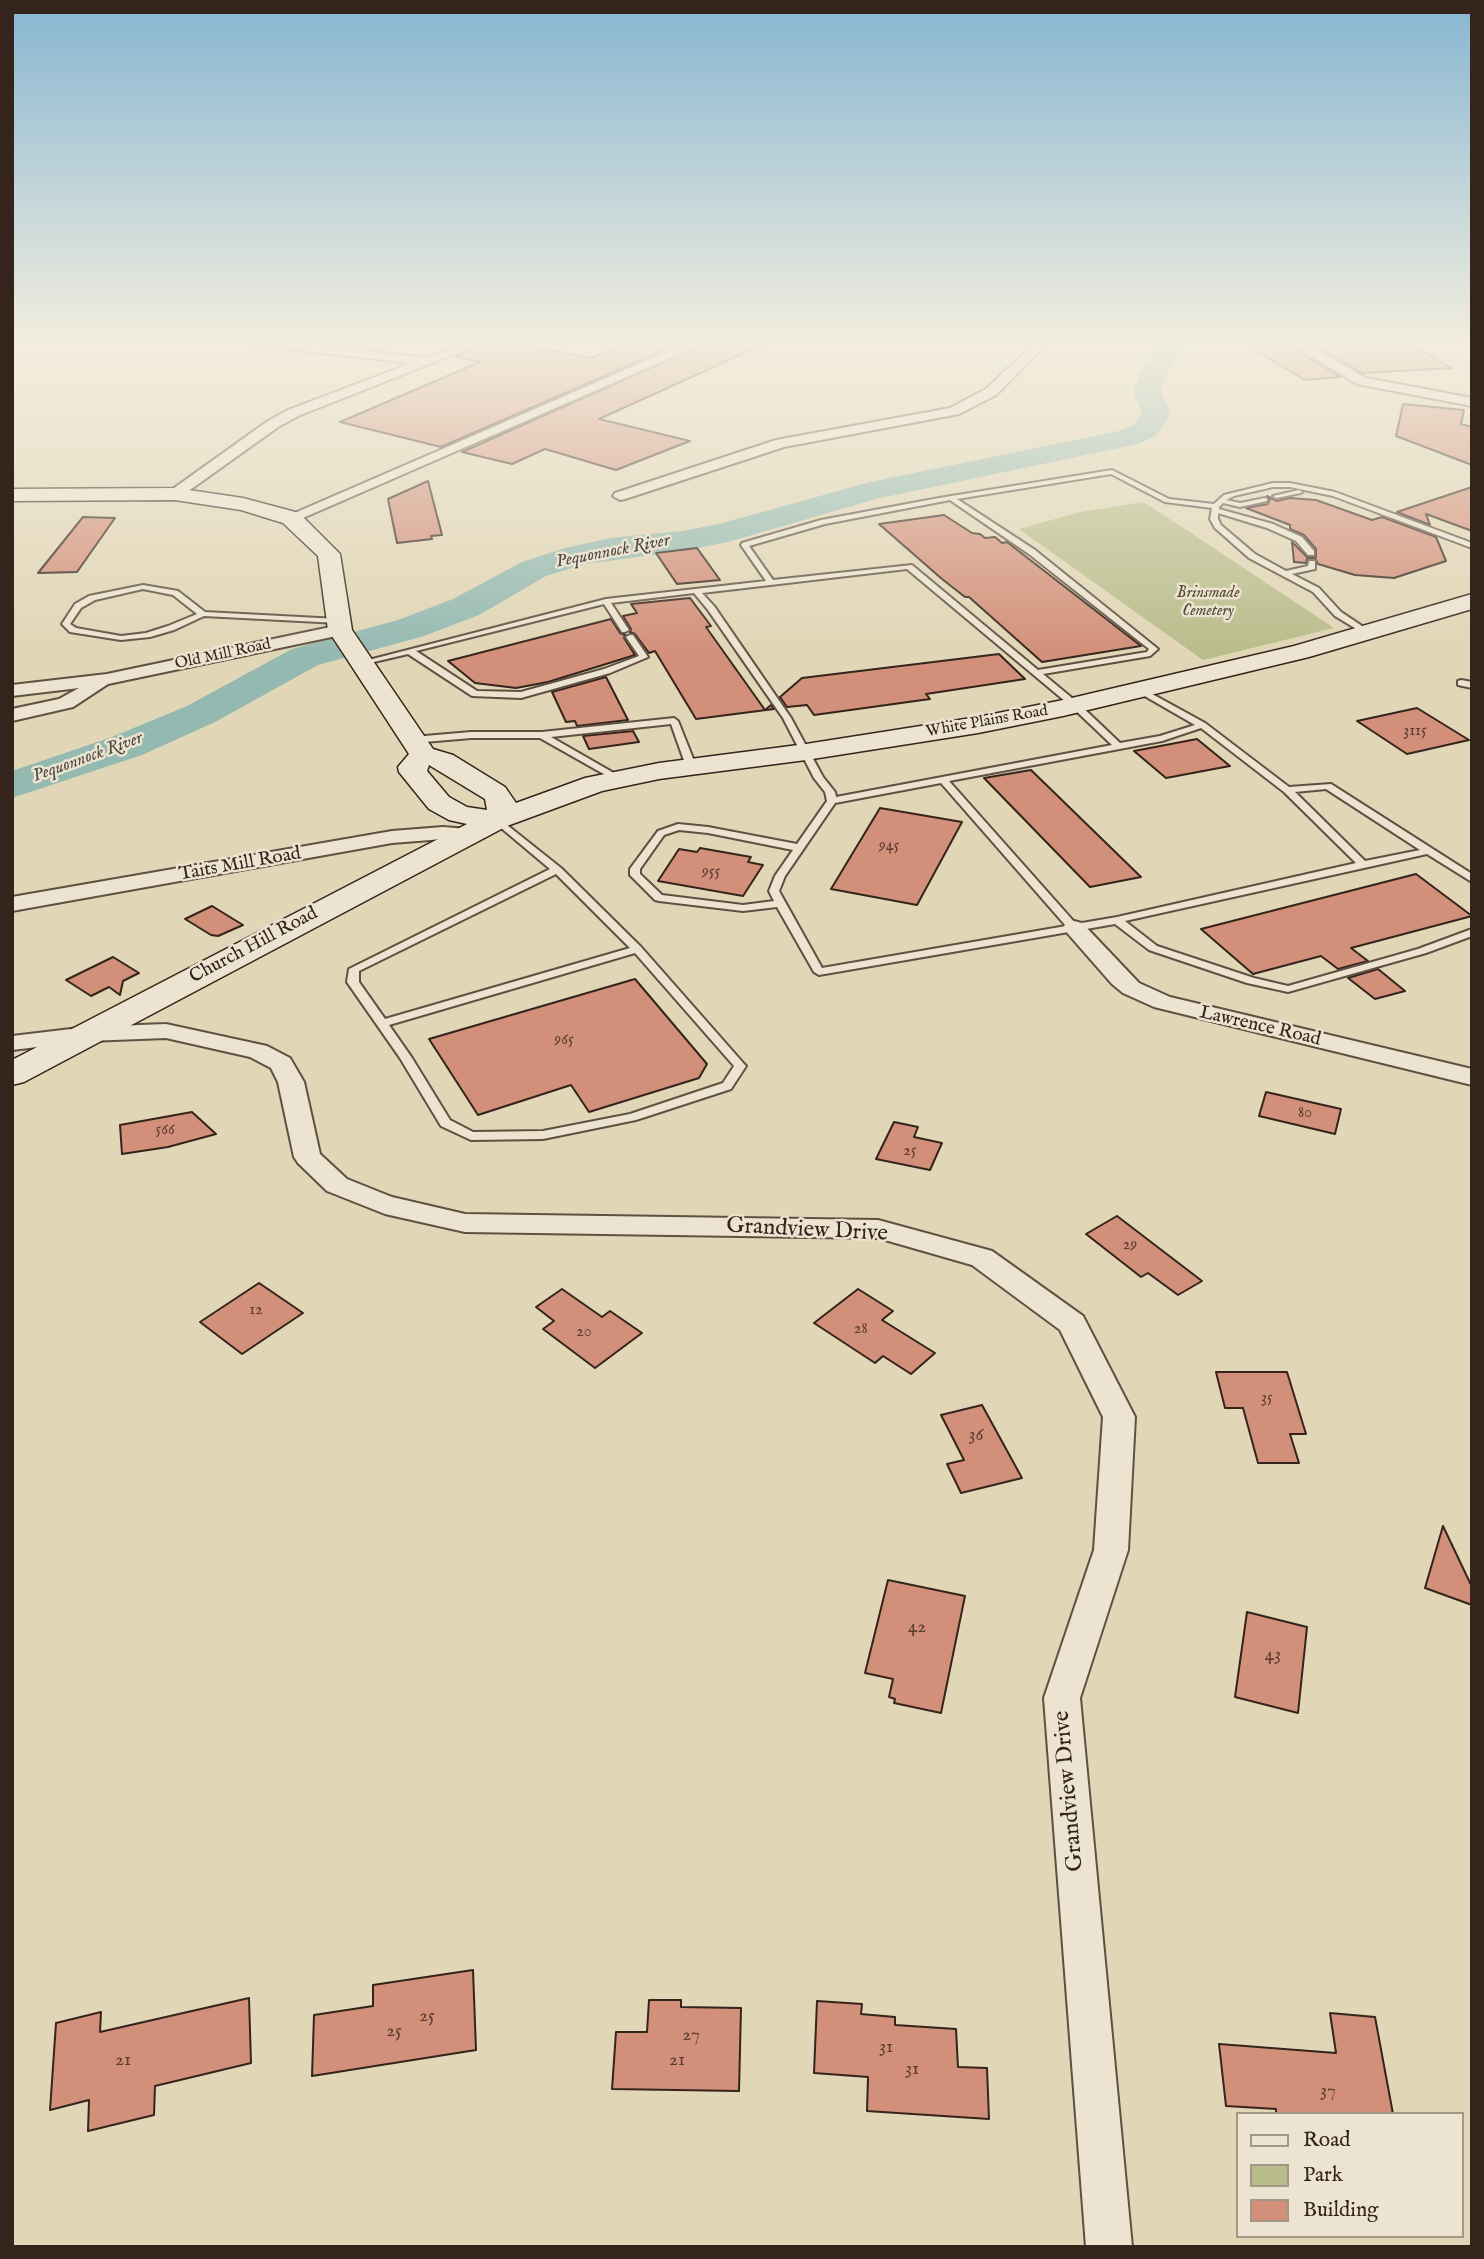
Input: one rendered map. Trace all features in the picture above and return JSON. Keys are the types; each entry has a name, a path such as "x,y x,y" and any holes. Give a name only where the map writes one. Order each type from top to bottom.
{"main road":[{"path":"12,495 175,494 243,504 291,519 329,554 347,640 418,747 495,793 502,808 498,820 459,814 439,803 413,772 418,747"},
{"name":"White Plains Road","path":"498,820 616,778 978,725 1075,705 1368,634 1472,601"},
{"name":"Church Hill Road","path":"12,1074 498,820"}],"street":[{"path":"175,494 242,446"},
{"path":"291,519 459,446"},
{"path":"620,496 771,446"},
{"name":"Old Mill Road","path":"12,691 107,679 347,640"},
{"name":"Old Mill Road","path":"12,715 66,703 107,679"},
{"name":"Taits Mill Road","path":"12,904 392,837 443,833 468,835"},
{"name":"Lawrence Road","path":"1073,928 1120,979 1162,1002 1472,1077"},
{"name":"Grandview Drive","path":"12,1043 88,1034 166,1031 258,1051 281,1063 291,1082 307,1157 337,1185 385,1205 465,1223 878,1229 982,1258 1072,1323 1119,1418 1111,1550 1062,1698 1110,2247"}],"lane":[{"path":"771,582 745,545 824,522 951,498 1112,472 1167,501 1218,506 1265,500"},
{"path":"1368,634 1338,614 1316,590 1252,556 1218,526 1214,519 1218,506 1232,494 1273,485 1314,490 1335,494 1472,546"},
{"path":"1276,496 1314,490"},
{"path":"951,498 1032,552 1154,649 1150,654 1036,673"},
{"path":"1218,506 1299,539 1311,553"},
{"path":"1284,574 1312,567 1312,563"},
{"path":"410,651 606,601 909,567 1075,705 1117,745"},
{"path":"203,614 148,635 121,638 73,630 66,624 78,606 92,598 143,587 175,593 203,614 410,651 475,694 521,695 607,671 644,657 606,601"},
{"path":"695,590 761,679 830,792 832,801"},
{"path":"1461,684 1472,685"},
{"path":"1140,691 1202,725 1287,790 1363,864"},
{"path":"418,747 674,721 691,766"},
{"path":"1202,725 1162,738 832,801 780,876 774,891 819,972 1117,920 1428,851"},
{"path":"542,735 616,778"},
{"path":"942,779 1073,928"},
{"path":"1287,790 1328,786 1472,879"},
{"path":"498,820 557,870 637,949 740,1066 727,1086 632,1117 543,1135 471,1136 445,1123 406,1058 353,982 354,969 557,870"},
{"path":"781,903 743,908 659,898 638,878 635,869 661,833 678,827 708,830 800,848"},
{"path":"1117,920 1153,948 1251,981 1288,989 1422,951 1472,932"},
{"path":"381,1024 637,949"}],"green space":[{"name":"Brinsmade Cemetery","path":"1143,502 1334,628 1203,660 1019,529 1081,512"}],"building":[{"path":"475,446 676,446 616,470 545,449 512,464 462,452"},
{"path":"1423,446 1472,446 1472,465"},
{"path":"428,481 442,535 431,536 432,539 397,543 388,499"},
{"path":"1472,487 1472,531 1426,514 1430,525 1397,512"},
{"path":"1267,496 1277,501 1290,498 1316,500 1372,520 1382,517 1436,537 1446,561 1394,578 1355,575 1318,564 1315,558 1307,559 1306,563 1294,562 1292,542 1308,558 1316,557 1316,549 1304,535 1290,529 1290,525 1246,508 1268,504 1270,499"},
{"path":"944,515 972,533 985,538 995,537 1002,543 1007,542 1141,646 1042,662 969,597 965,597 942,579 879,524"},
{"path":"83,517 115,518 77,572 38,573"},
{"path":"697,548 720,580 677,584 656,553"},
{"path":"690,598 711,626 706,627 765,710 771,705 774,709 696,719 655,651 649,653 635,634 630,632 631,629 623,616 637,613 631,604"},
{"path":"611,619 620,633 625,635 624,638 635,655 548,682 516,688 475,683 448,661"},
{"path":"999,654 1025,679 926,694 930,699 814,715 807,705 787,707 780,697 802,678"},
{"path":"606,677 628,720 577,726 575,721 566,722 552,692"},
{"path":"1417,708 1469,740 1407,754 1357,721"},
{"path":"633,731 639,742 589,749 583,736"},
{"path":"1197,739 1230,766 1166,778 1134,751"},
{"path":"1031,770 1141,877 1090,887 984,778"},
{"path":"880,808 962,822 917,905 831,889"},
{"path":"700,848 751,857 748,862 763,865 743,896 658,881 679,849 697,852"},
{"path":"1416,874 1472,916 1351,948 1368,961 1338,969 1321,956 1253,974 1201,929"},
{"path":"212,906 243,925 218,936 211,935 185,919"},
{"path":"113,957 139,973 123,981 120,995 109,987 91,996 66,980"},
{"path":"1378,969 1405,991 1375,999 1348,978"},
{"path":"635,979 707,1064 699,1078 589,1112 571,1085 478,1115 429,1039"},
{"path":"1266,1092 1341,1109 1335,1134 1259,1116"},
{"path":"192,1112 216,1134 168,1147 122,1154 120,1125"},
{"path":"894,1122 918,1127 914,1137 942,1143 930,1170 876,1159"},
{"path":"1117,1216 1202,1281 1178,1295 1148,1273 1141,1277 1086,1234"},
{"path":"259,1283 303,1313 242,1354 200,1322"},
{"path":"562,1289 602,1317 610,1311 642,1333 595,1368 543,1329 554,1321 536,1307"},
{"path":"858,1289 893,1311 882,1320 935,1353 911,1374 883,1356 875,1363 814,1323"},
{"path":"1216,1372 1287,1372 1306,1434 1290,1434 1299,1463 1258,1463 1243,1408 1225,1408"},
{"path":"982,1405 1022,1478 961,1493 947,1464 964,1460 941,1415"},
{"path":"1443,1526 1472,1587 1472,1605 1425,1588"},
{"path":"888,1580 965,1596 941,1713 894,1703 895,1699 889,1697 893,1679 865,1673"},
{"path":"1247,1612 1307,1627 1298,1713 1235,1697"},
{"path":"473,1970 476,2050 312,2076 314,2015 373,2006 373,1985"},
{"path":"249,1998 251,2063 155,2086 154,2115 88,2131 89,2100 50,2110 56,2023 101,2012 100,2032"},
{"path":"649,2000 681,2000 681,2007 741,2008 739,2091 612,2089 616,2032 647,2032"},
{"path":"817,2001 862,2004 861,2014 895,2017 895,2025 956,2029 958,2067 987,2068 989,2119 867,2111 868,2077 814,2073"},
{"path":"1330,2013 1375,2017 1393,2112 1276,2112 1276,2109 1226,2106 1219,2044 1336,2053"}],"waterway":[{"name":"Pequonnock River","path":"12,785 127,746 201,714 305,657 411,628 466,607 534,569 577,555 728,532 870,491 1087,446"}]}
